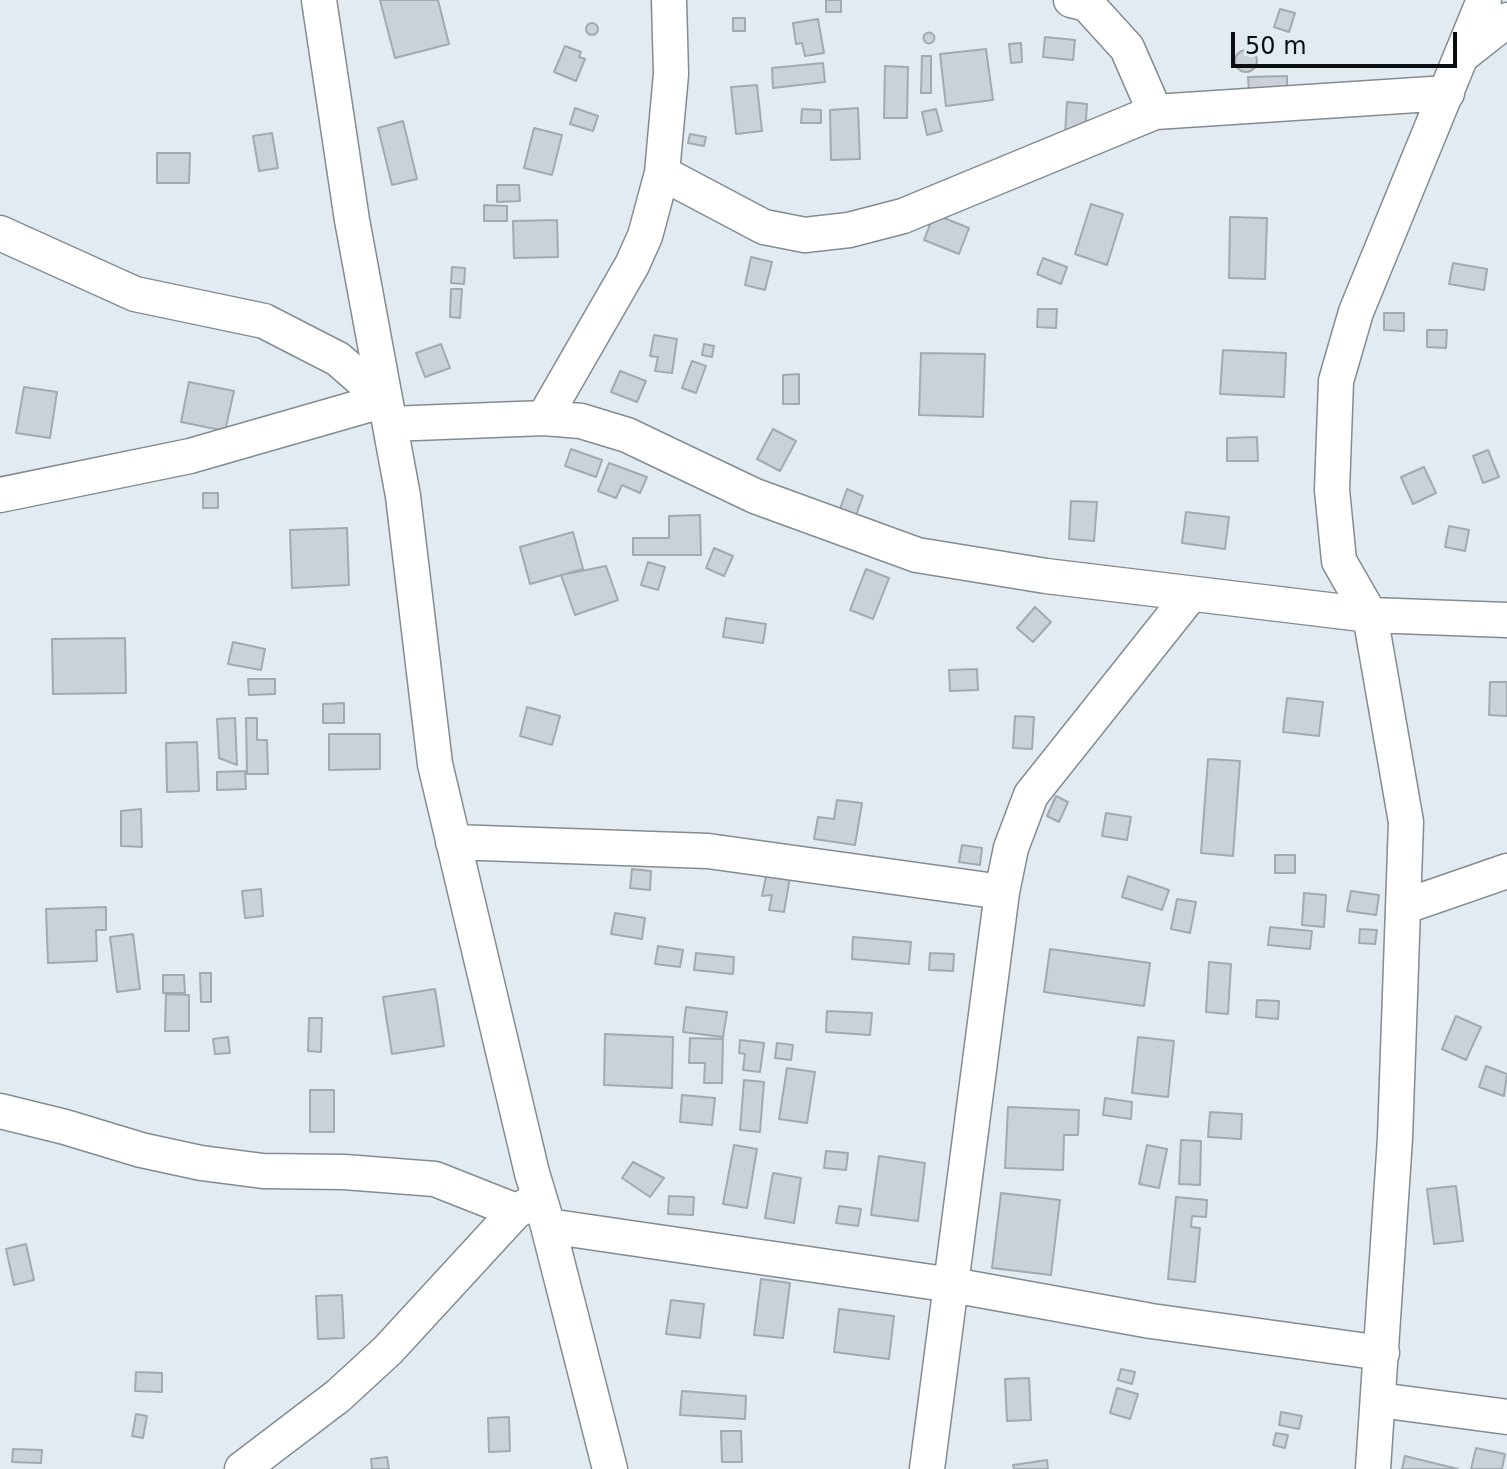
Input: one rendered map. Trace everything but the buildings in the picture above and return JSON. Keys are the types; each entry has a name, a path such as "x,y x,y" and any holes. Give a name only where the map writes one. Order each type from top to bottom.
{"street":[{"path":"319,0 354,234 403,496 435,764 535,1212 610,1469"},
{"path":"544,418 632,265 645,236 662,173 671,74 669,0"},
{"path":"1071,0 1087,4 1127,48 1155,112"},
{"path":"1373,1469 1395,1138 1406,822 1370,615 1339,561 1332,490 1336,381 1356,312 1484,0"},
{"path":"1464,54 1507,20"},
{"path":"662,173 764,227 805,235 849,230 903,216 1155,112 1447,93"},
{"path":"0,233 135,294 264,321 338,359 387,412"},
{"path":"0,495 387,412 581,421 627,435 755,496 917,555 1046,576 1370,615 1507,620"},
{"path":"927,1469 1002,892 1011,848 1031,795 1191,594"},
{"path":"453,842 708,851 1002,892"},
{"path":"1403,907 1507,871"},
{"path":"0,1111 141,1150 201,1163 263,1171 344,1172 435,1179 535,1212 1151,1321 1382,1353"},
{"path":"242,1469 338,1396 535,1212"},
{"path":"1379,1400 1507,1417"}]}
